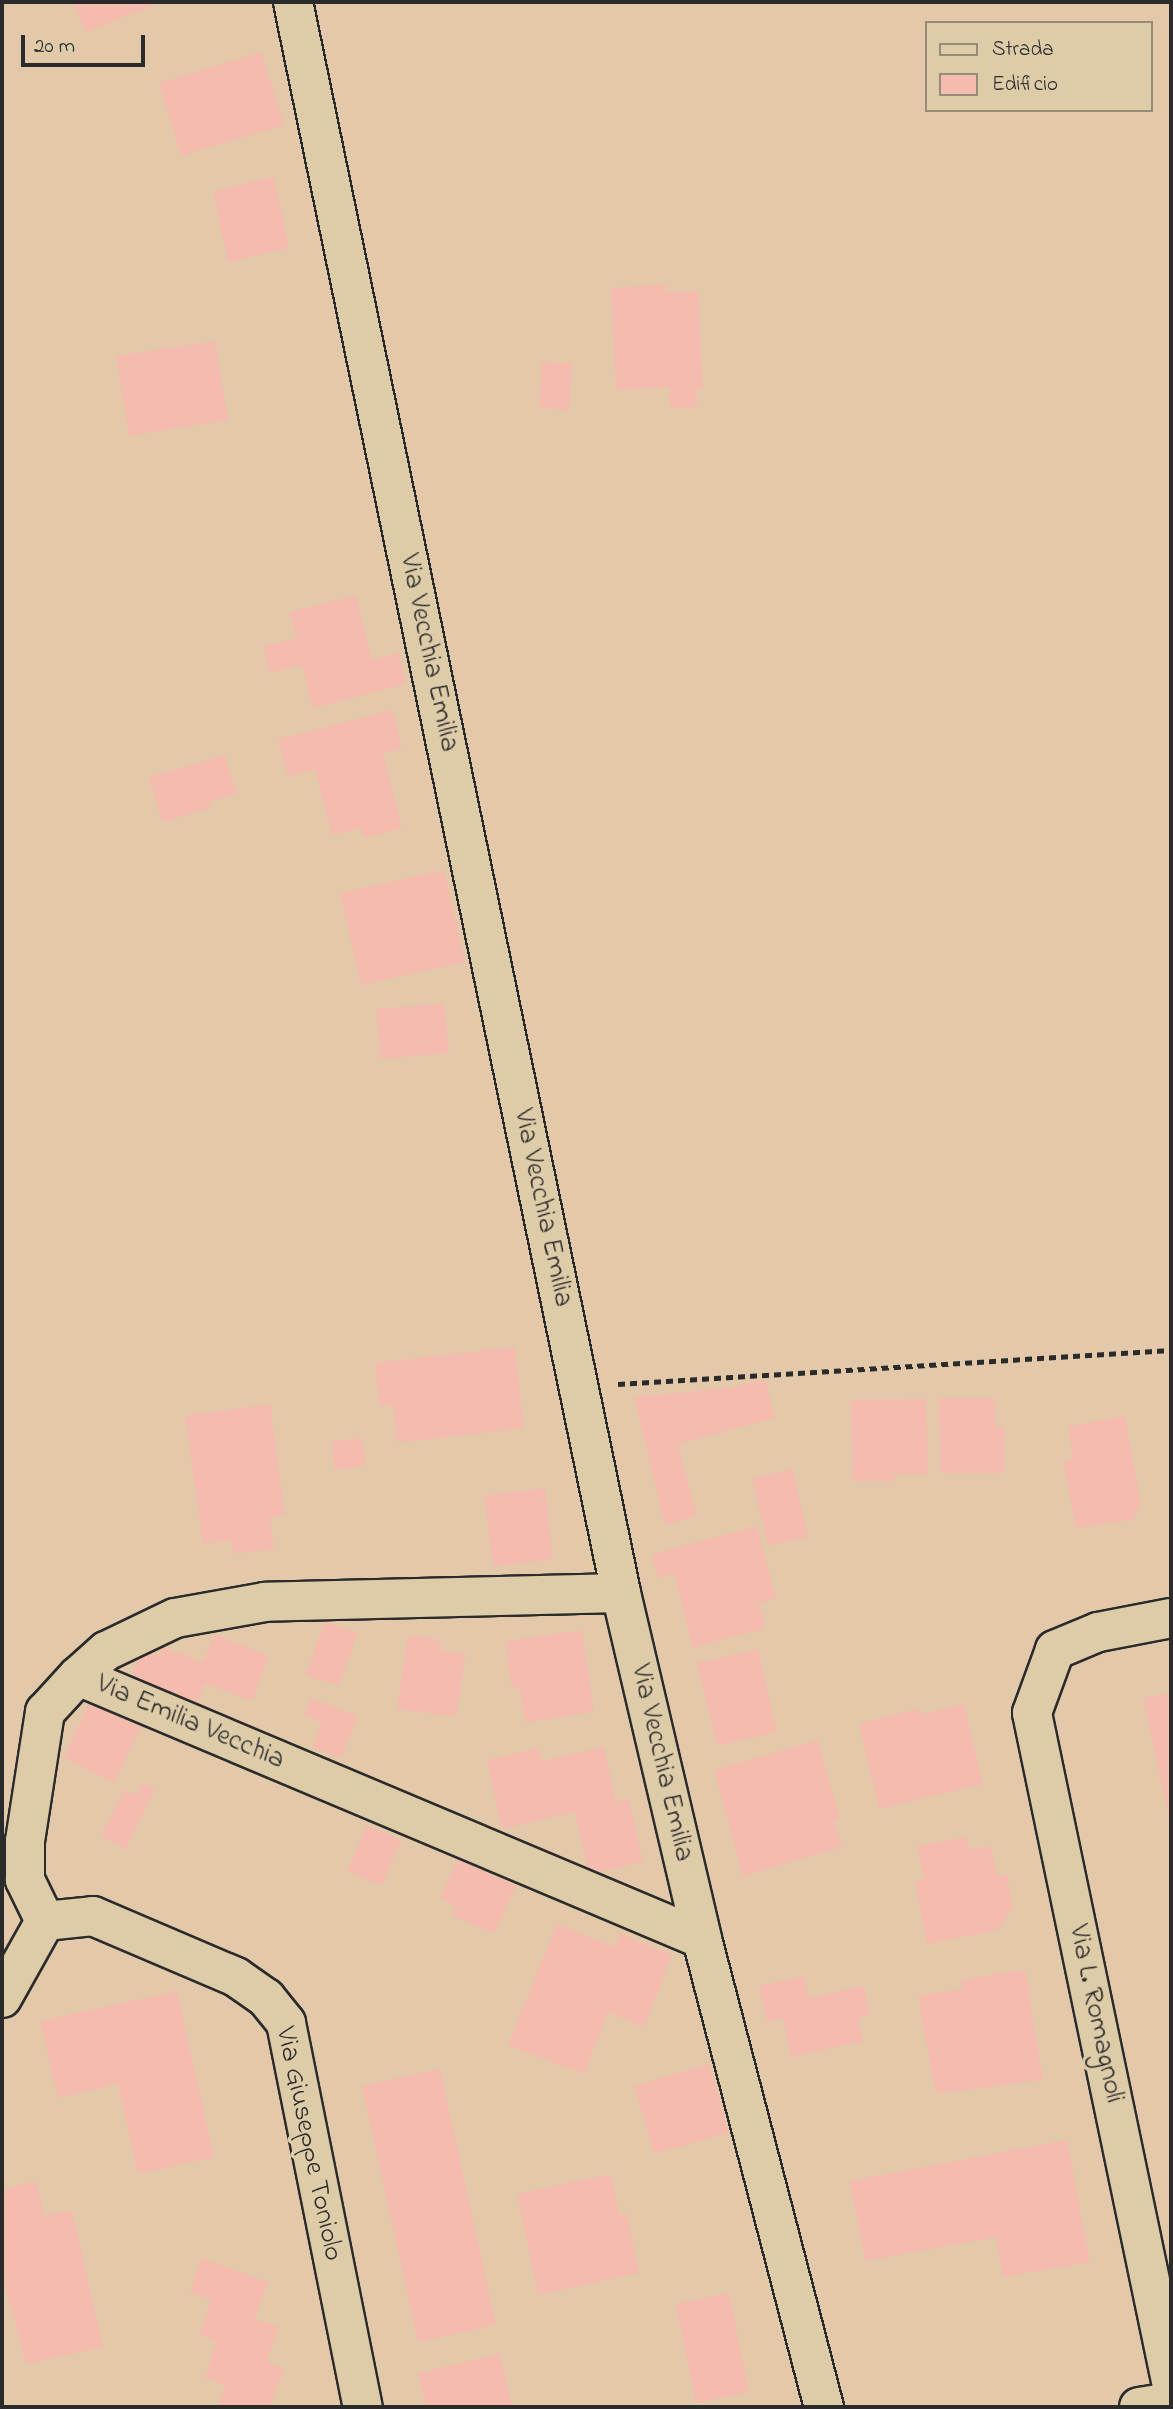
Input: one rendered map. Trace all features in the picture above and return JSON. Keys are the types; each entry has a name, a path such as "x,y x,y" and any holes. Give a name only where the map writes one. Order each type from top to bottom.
{"street":[{"name":"Via Vecchia Emilia","path":"293,2 621,1593 702,1939 824,2407"},
{"name":"Via Emilia Vecchia","path":"621,1593 265,1602 175,1618 106,1651 78,1676 702,1939"},
{"name":"Via L. Romagnoli","path":"1171,1618 1098,1632 1055,1650 1032,1713 1171,2381"},
{"path":"2,1998 45,1921 25,1880 24,1841 45,1712 78,1676"},
{"name":"Via Giuseppe Toniolo","path":"45,1921 93,1916 236,1977 266,1998 286,2023 363,2407"},
{"path":"1139,2407 1171,2402"}],"path":[{"path":"579,1386 1171,1350"}],"building":[{"path":"73,2 161,2 86,32"},
{"path":"261,52 284,125 181,156 159,83"},
{"path":"274,177 289,248 228,262 213,191"},
{"path":"666,284 666,292 698,291 703,389 696,389 697,407 670,408 669,387 616,390 611,288"},
{"path":"215,341 228,420 129,436 116,356"},
{"path":"542,362 572,363 569,410 539,408"},
{"path":"356,595 372,660 398,653 406,684 313,708 302,665 270,673 263,647 297,638 290,612"},
{"path":"393,710 402,749 383,753 402,828 364,838 361,828 332,835 315,770 288,777 278,739"},
{"path":"225,755 237,794 209,802 211,808 162,822 149,777"},
{"path":"444,870 465,962 361,985 340,893"},
{"path":"444,1003 449,1053 381,1059 376,1009"},
{"path":"515,1347 524,1428 397,1443 393,1404 380,1406 375,1363"},
{"path":"765,1379 775,1418 678,1444 697,1516 665,1525 634,1397 730,1388"},
{"path":"939,1398 995,1398 996,1427 1004,1427 1004,1473 940,1473"},
{"path":"926,1399 928,1474 894,1474 895,1481 853,1481 851,1400"},
{"path":"270,1404 285,1515 270,1518 274,1549 234,1554 231,1540 203,1544 185,1416"},
{"path":"1125,1416 1141,1504 1133,1520 1076,1528 1063,1461 1073,1458 1068,1427"},
{"path":"362,1438 366,1465 335,1470 331,1442"},
{"path":"793,1469 808,1537 768,1546 752,1479"},
{"path":"545,1488 553,1559 493,1567 484,1496"},
{"path":"757,1526 776,1598 759,1603 765,1628 693,1648 674,1574 658,1578 652,1554"},
{"path":"325,1621 358,1633 339,1686 306,1675"},
{"path":"582,1630 594,1712 525,1723 520,1687 512,1689 505,1641"},
{"path":"214,1634 269,1656 252,1701 205,1683 195,1710 129,1684 142,1647 159,1655 162,1647 203,1662"},
{"path":"408,1635 441,1640 439,1650 466,1654 456,1717 397,1709"},
{"path":"758,1649 777,1732 717,1746 697,1663"},
{"path":"1171,1693 1171,1818 1169,1818 1143,1698"},
{"path":"311,1698 358,1716 341,1758 312,1747 322,1722 304,1715"},
{"path":"89,1703 141,1727 114,1783 64,1758"},
{"path":"964,1704 983,1784 879,1809 859,1724 916,1709 923,1714"},
{"path":"818,1740 840,1819 834,1821 842,1847 743,1876 714,1770"},
{"path":"604,1747 616,1802 629,1799 643,1862 589,1874 575,1812 502,1829 487,1760 539,1748 542,1761"},
{"path":"142,1783 155,1789 126,1849 101,1836 124,1790 136,1795"},
{"path":"367,1825 401,1840 382,1886 347,1871"},
{"path":"967,1837 970,1850 991,1846 997,1876 1007,1874 1013,1907 998,1930 927,1944 915,1881 924,1880 917,1846"},
{"path":"458,1859 516,1886 494,1934 452,1915 456,1906 440,1898"},
{"path":"557,1924 615,1947 621,1934 672,1955 644,2027 608,2012 584,2074 508,2045"},
{"path":"1025,1970 1043,2080 936,2094 918,1996 962,1989 961,1980"},
{"path":"804,1976 809,1998 864,1986 870,2015 858,2018 863,2041 791,2057 783,2018 767,2022 759,1986"},
{"path":"177,1991 214,2157 138,2174 118,2084 58,2098 40,2021"},
{"path":"709,2064 729,2133 654,2154 634,2086"},
{"path":"440,2069 496,2325 418,2342 362,2086"},
{"path":"1067,2140 1090,2262 1003,2277 996,2237 865,2261 850,2181"},
{"path":"611,2174 619,2215 627,2213 639,2273 538,2295 517,2194"},
{"path":"36,2181 45,2216 72,2210 103,2347 26,2364 2,2274 2,2189"},
{"path":"201,2258 268,2282 255,2319 279,2327 267,2362 284,2368 271,2405 277,2407 218,2407 225,2385 205,2378 217,2341 199,2335 211,2300 190,2292"},
{"path":"729,2293 749,2392 696,2403 676,2304"},
{"path":"500,2354 512,2407 426,2407 418,2373"}]}
